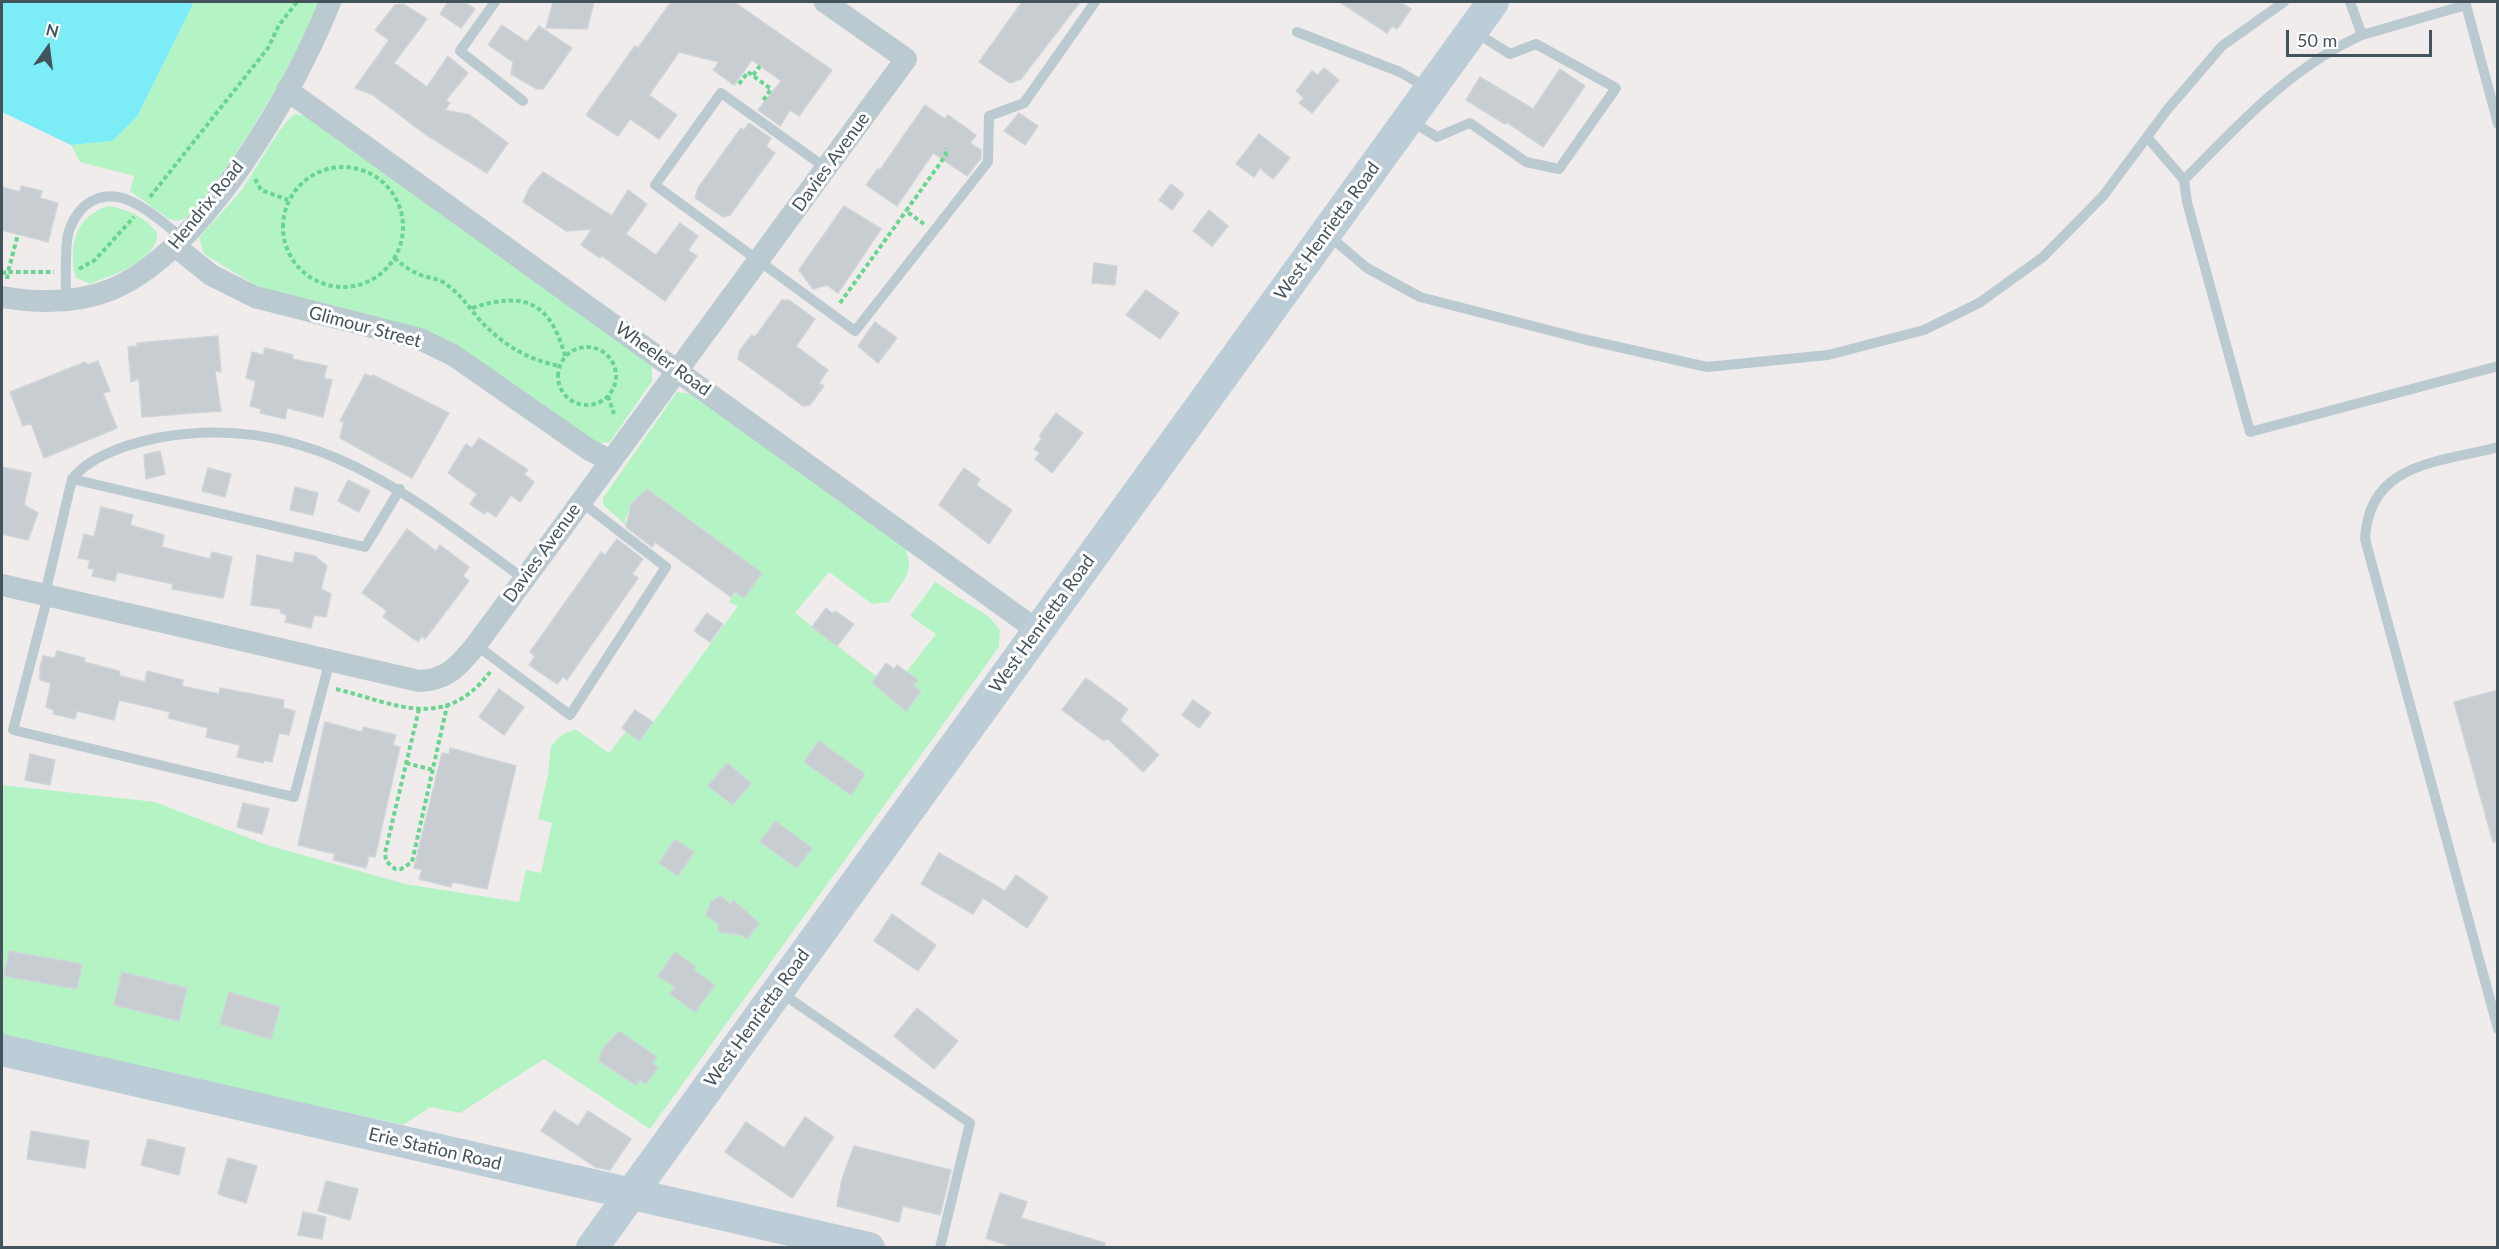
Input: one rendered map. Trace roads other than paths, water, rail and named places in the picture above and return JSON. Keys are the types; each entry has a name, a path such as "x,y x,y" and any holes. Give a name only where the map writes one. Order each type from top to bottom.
{"main road":[{"name":"West Henrietta Road","path":"591,1248 1493,2"},
{"name":"Erie Station Road","path":"2,1050 869,1248"}],"street":[{"name":"Hendrix Road","path":"2,297 35,302 66,301 108,291 133,278 178,242 227,183 287,90 330,2"},
{"name":"Davies Avenue","path":"2,585 419,681 434,681 451,674 476,645 609,460 678,370 906,59 825,2"},
{"name":"Wheeler Road","path":"287,90 1038,630"},
{"name":"Glimour Street","path":"178,242 211,275 255,297 420,339 453,355 588,449 609,460"}],"lane":[{"path":"495,2 460,51 523,101"},
{"path":"826,168 721,93 655,185 855,331 988,162 989,116 1024,103 1095,2"},
{"path":"1326,233 1367,268 1420,297 1583,339 1707,367 1828,355 1924,330 1979,303 2043,257 2103,196 2147,137 2222,45 2284,2"},
{"path":"2350,2 2362,34"},
{"path":"2184,180 2269,96 2314,61 2362,34 2466,5 2498,124"},
{"path":"1408,120 1437,136 1470,123 1526,162 1559,169 1616,88 1536,44 1510,54 1473,30"},
{"path":"1297,33 1400,72 1429,90"},
{"path":"2147,137 2184,180 2187,202 2250,432 2498,366"},
{"path":"66,301 67,239 81,209 94,199 111,196 142,206 178,242"},
{"path":"330,660 294,797 13,730 45,607 45,594 72,479 80,469 124,445 172,436 229,433 256,436 311,448 353,464 400,489 524,579"},
{"path":"2498,447 2409,471 2389,481 2372,503 2365,539 2498,1029"},
{"path":"72,479 365,547 400,489"},
{"path":"476,645 570,715 666,567 580,501"},
{"path":"777,990 970,1123 940,1248"}],"water":[{"path":"2,2 194,2 137,117 112,141 71,145 2,112"}]}
